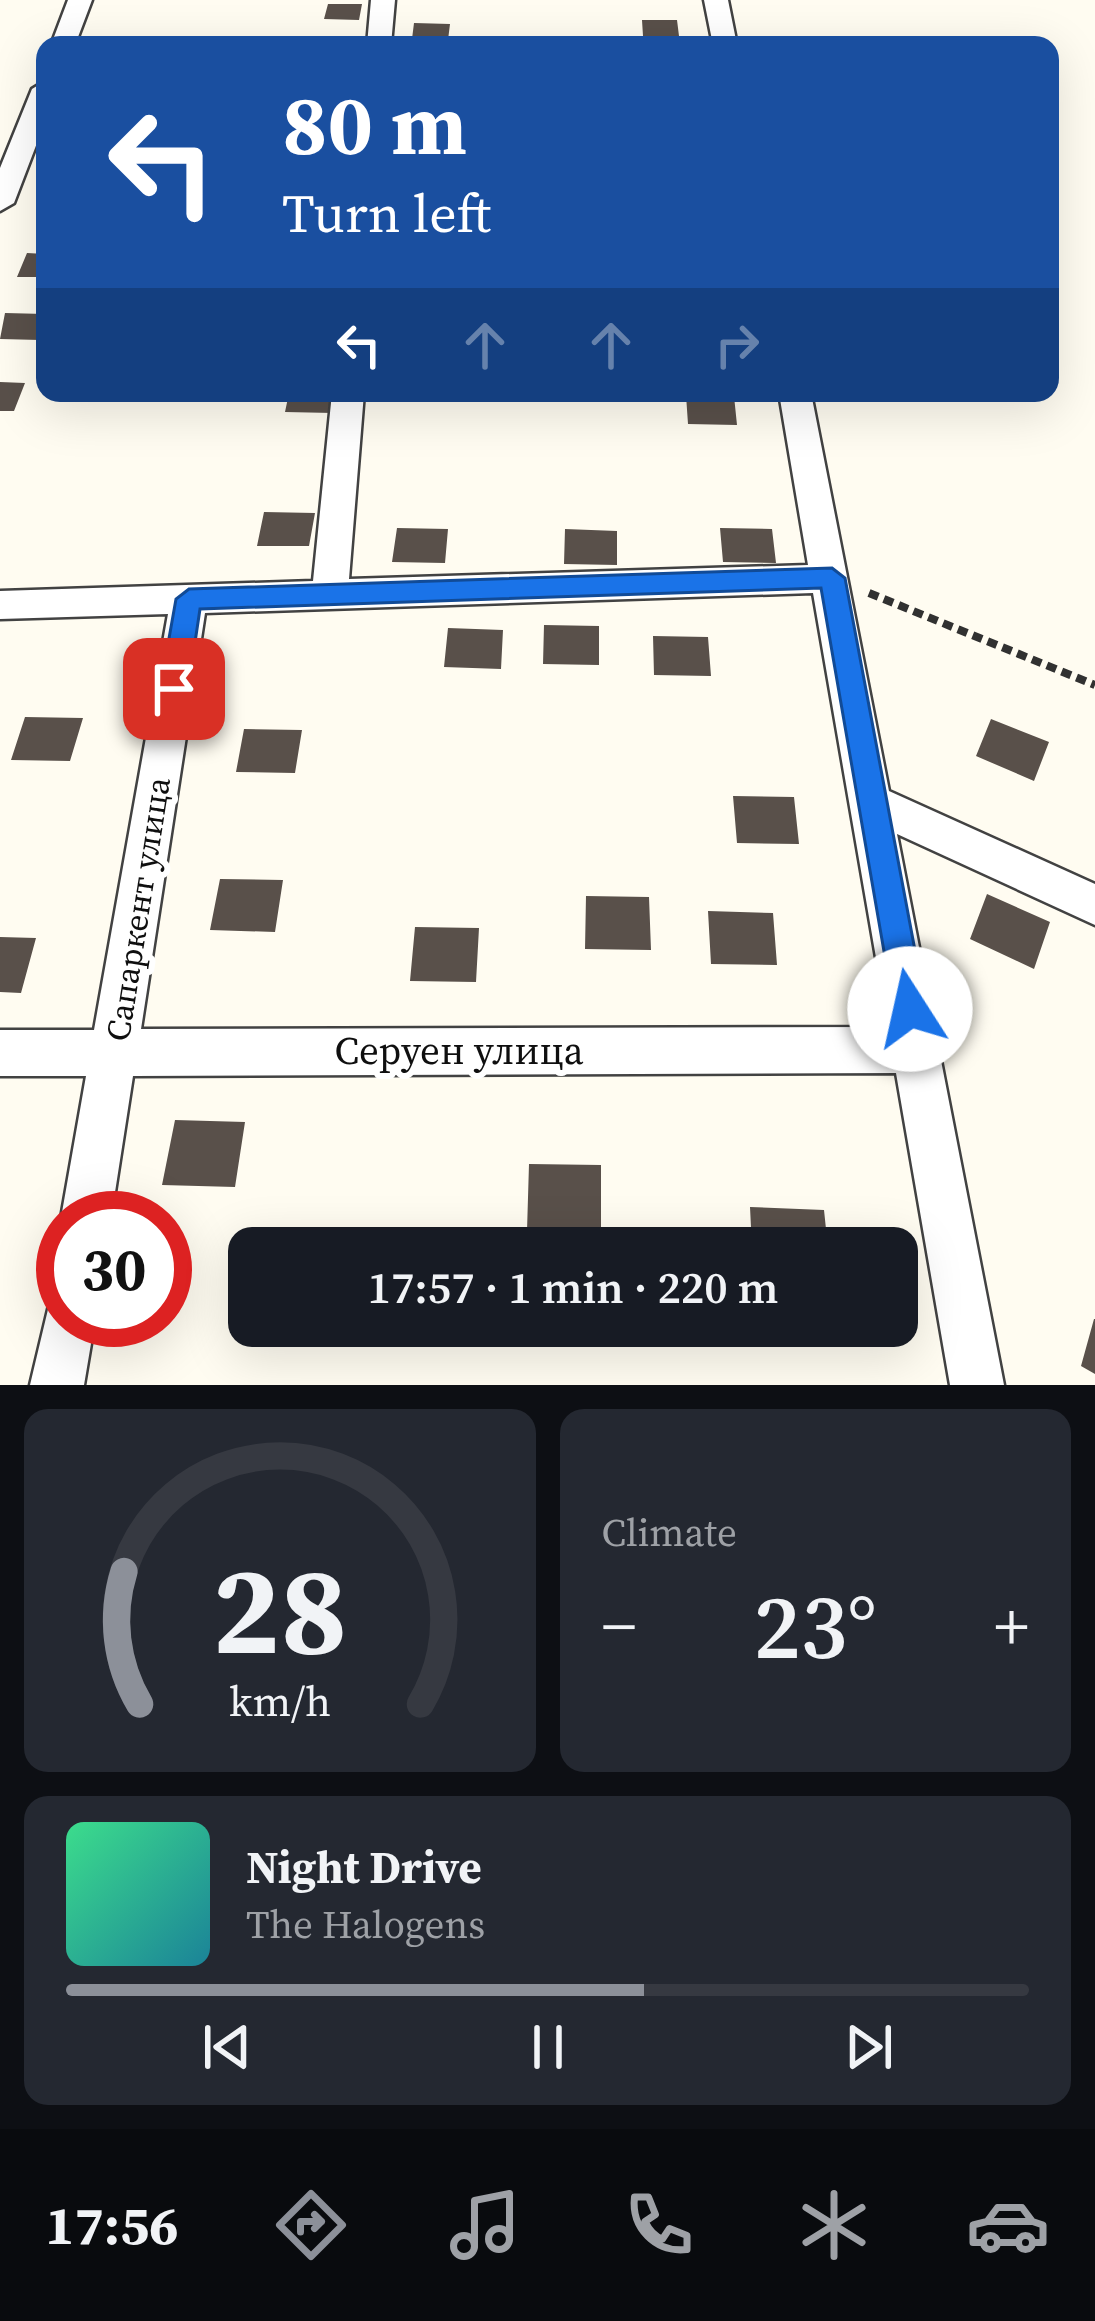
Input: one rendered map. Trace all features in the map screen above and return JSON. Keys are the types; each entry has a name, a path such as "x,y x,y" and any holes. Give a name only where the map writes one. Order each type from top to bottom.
{"street":[{"path":"66,36 80,0"},
{"path":"380,36 383,0"},
{"path":"716,0 723,36"},
{"path":"0,203 36,112"},
{"path":"330,593 347,402"},
{"path":"797,402 977,1385"},
{"path":"0,605 832,578"},
{"name":"Сапаркент улица","path":"91,1191 189,599"},
{"path":"872,803 1095,905"},
{"name":"Серуен улица","path":"0,1053 116,1049 917,1050"},
{"path":"58,1385 64,1347"}],"path":[{"path":"832,578 1095,686"}],"building":[{"path":"328,4 362,4 359,20 324,19"},
{"path":"642,20 677,20 679,36 643,36"},
{"path":"414,23 450,24 448,36 412,36"},
{"path":"27,253 36,254 36,277 17,277"},
{"path":"5,313 36,314 36,340 0,339"},
{"path":"0,382 25,383 14,411 0,411"},
{"path":"287,402 335,402 333,413 285,412"},
{"path":"686,402 735,402 737,425 688,424"},
{"path":"264,512 315,513 309,546 257,546"},
{"path":"397,528 448,529 445,563 392,562"},
{"path":"720,528 772,529 776,563 723,562"},
{"path":"565,529 617,531 617,565 564,564"},
{"path":"544,625 599,626 599,665 543,664"},
{"path":"448,628 503,630 501,669 444,667"},
{"path":"653,636 708,637 711,676 654,675"},
{"path":"25,717 83,718 70,761 11,760"},
{"path":"991,719 1049,742 1034,781 976,756"},
{"path":"244,729 302,730 295,773 236,772"},
{"path":"733,796 794,797 799,844 737,843"},
{"path":"220,879 283,880 275,932 210,930"},
{"path":"987,894 1050,922 1034,969 970,939"},
{"path":"586,896 649,897 651,950 585,949"},
{"path":"708,911 773,913 777,965 711,964"},
{"path":"415,927 479,928 476,982 410,981"},
{"path":"0,937 36,938 21,993 0,992"},
{"path":"175,1120 245,1122 235,1187 162,1185"},
{"path":"529,1164 601,1165 601,1227 527,1227"},
{"path":"750,1207 824,1210 826,1227 751,1227"},
{"path":"1095,1319 1095,1374 1081,1366"}],"route":[{"path":"174,689 189,599 832,578 910,1009"}]}
